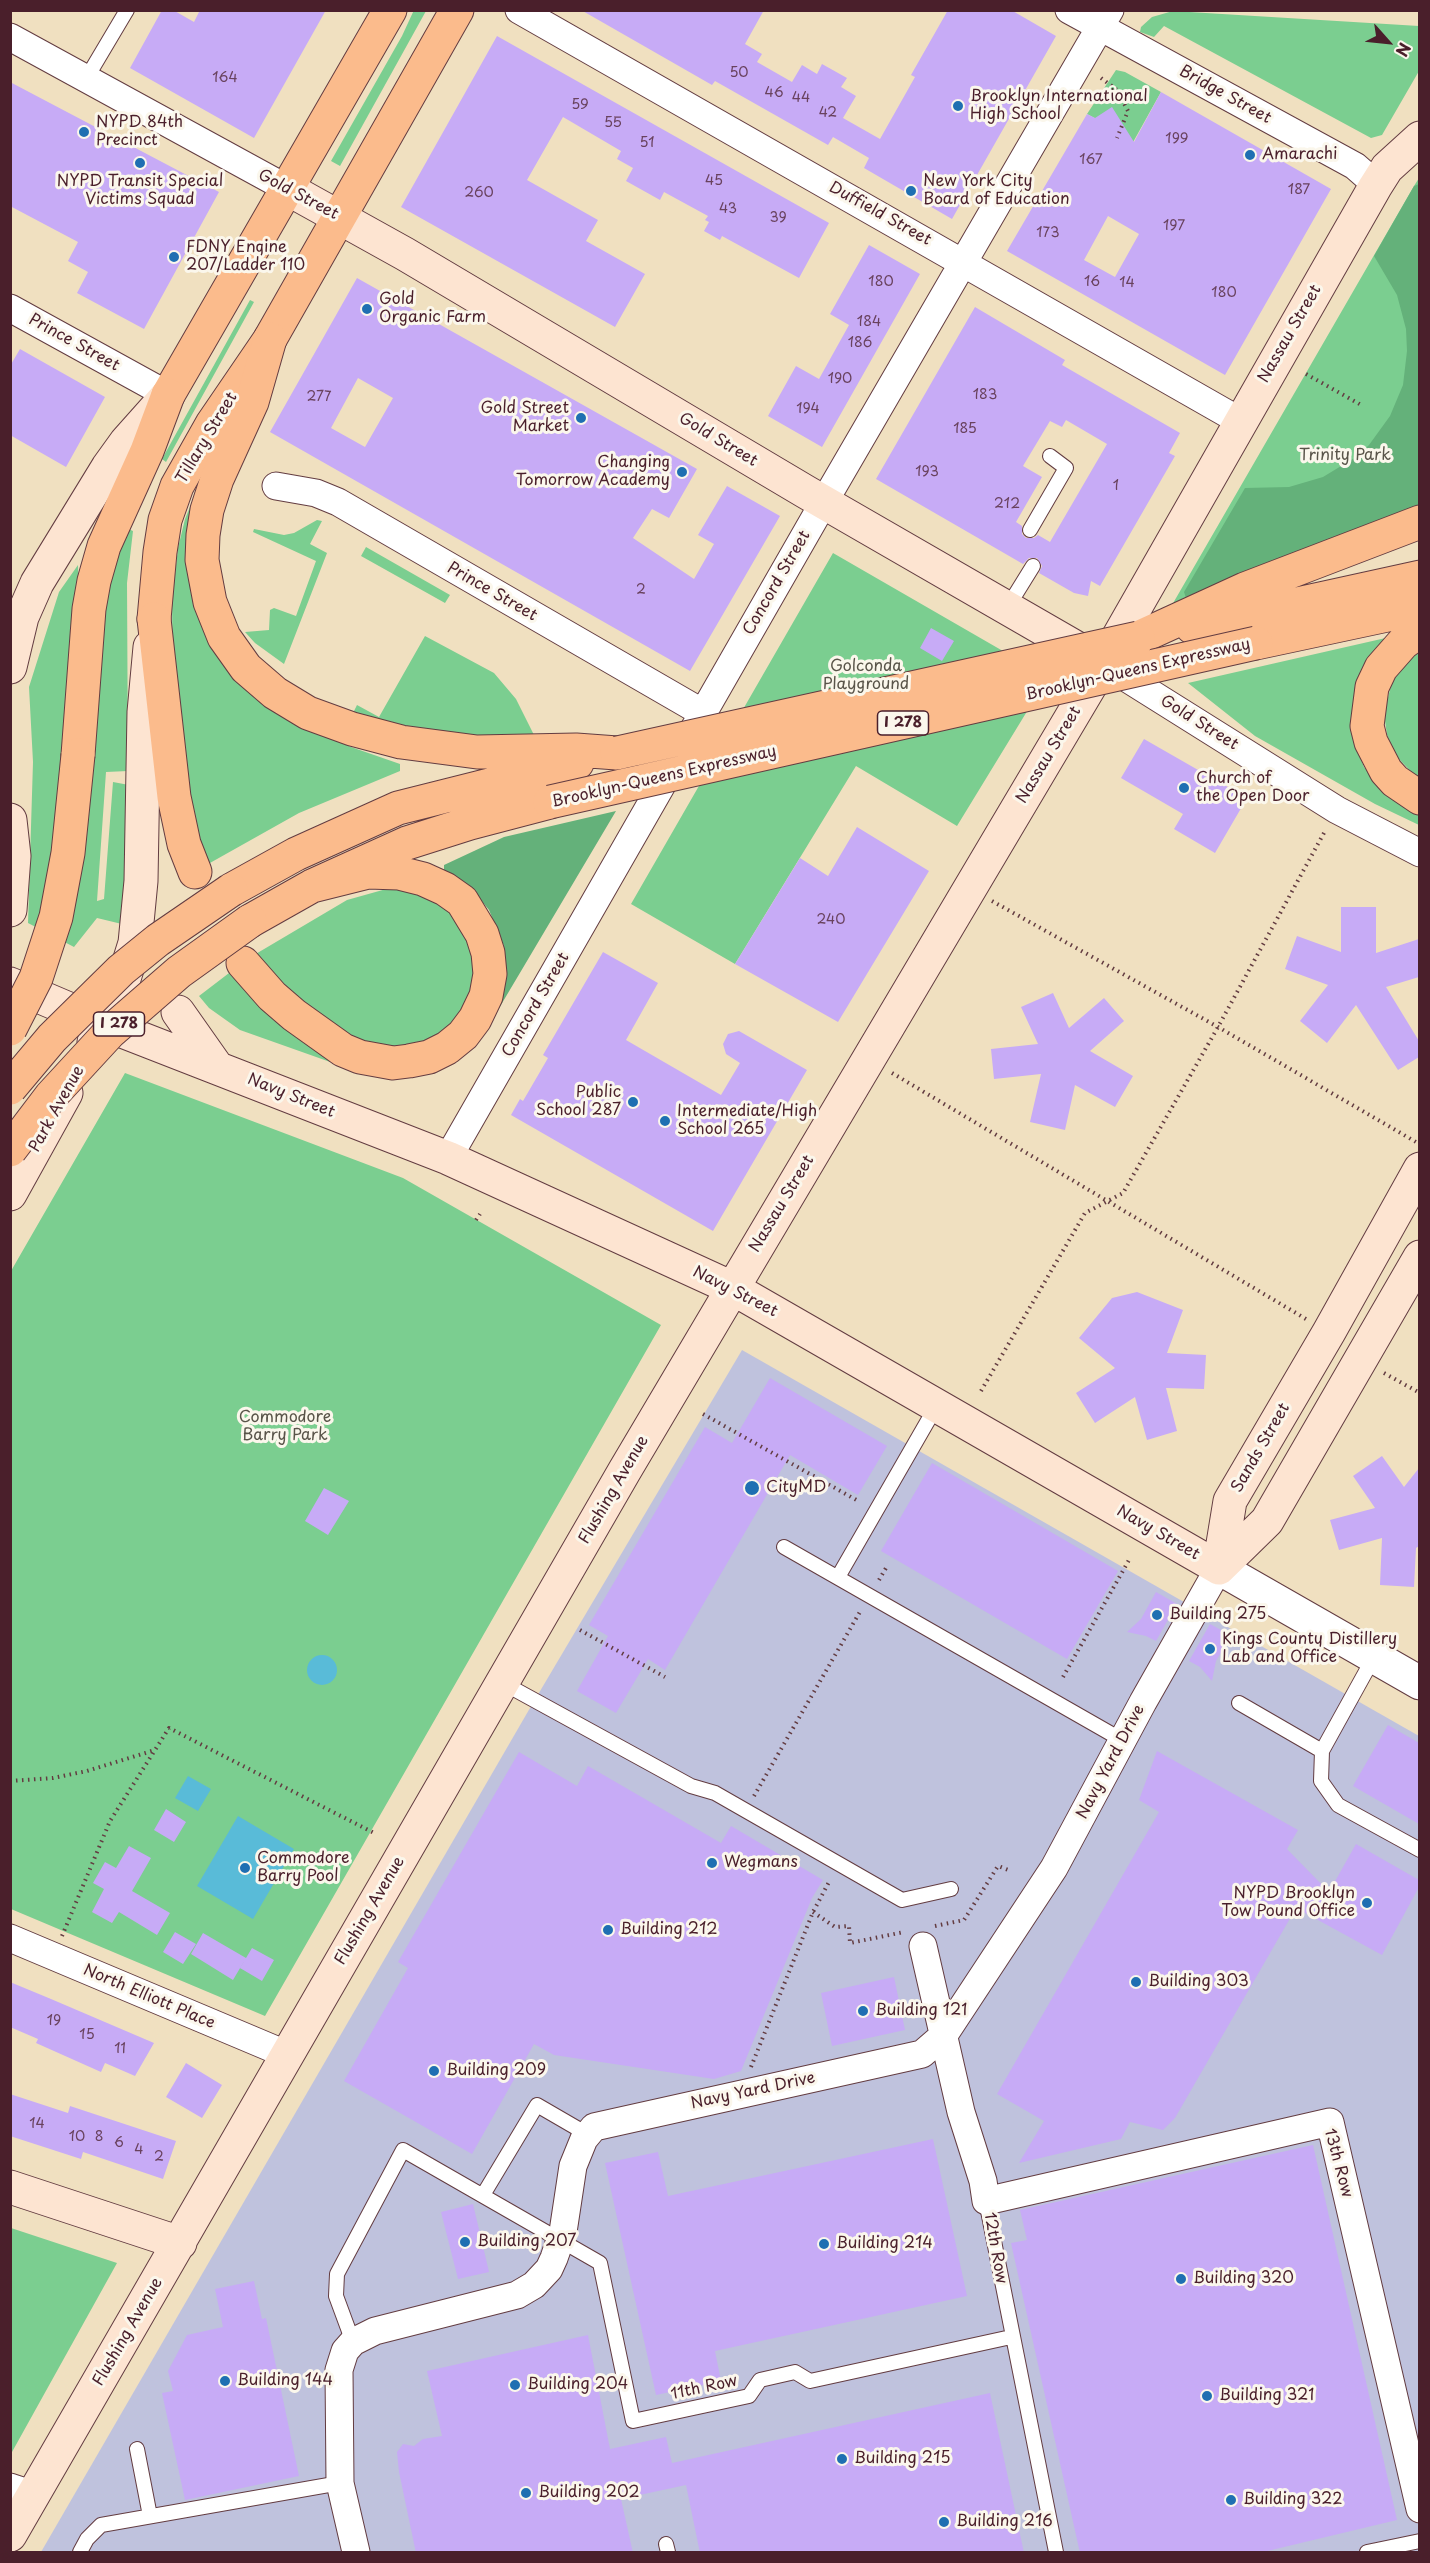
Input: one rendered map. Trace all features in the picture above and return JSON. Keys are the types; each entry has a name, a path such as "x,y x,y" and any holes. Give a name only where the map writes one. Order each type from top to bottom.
{"highway":[{"path":"10,1029 36,978 56,917 68,853 89,609 94,580 104,546 147,451 168,395 390,10"},
{"name":"Tillary Street","path":"154,619 165,520 177,486 212,424 270,339 456,10"},
{"path":"270,339 252,402 217,479 207,510 203,535 202,560 210,602 216,620 234,653 259,681 308,713 352,729 401,742 477,752 544,775"},
{"path":"1250,616 1419,522"},
{"name":"Brooklyn-Queens Expressway","path":"10,1088 52,1038 121,970 158,940 231,890 296,854 398,808 1419,577"},
{"name":"Brooklyn-Queens Expressway","path":"10,1150 51,1096 110,1032 179,972 250,921 312,886 407,843 470,823 544,775 617,753 1138,638 1250,616 1419,608"},
{"path":"154,619 174,797 184,844 195,872"},
{"path":"1419,632 1403,643 1381,668 1371,687 1367,726 1371,742 1386,771 1395,781 1419,798"},
{"path":"243,963 272,996 302,1022 343,1050 360,1057 393,1063 429,1057 447,1048 463,1035 475,1019 486,996 490,974 488,953 482,934 462,901 430,882 399,873 368,872 312,886"}],"main road":[{"name":"Nassau Street","path":"732,1288 1103,664 1375,187 1387,168 1419,138"},
{"name":"Gold Street","path":"288,189 339,216 1103,664"},
{"path":"10,666 21,617 37,583 108,467 126,442 168,395"},
{"name":"Tillary Street","path":"104,1024 122,985 135,943 143,895 144,712 154,619"},
{"path":"10,820 14,855 10,910"},
{"name":"Navy Street","path":"10,984 104,1024 448,1158 732,1288 1219,1568"},
{"path":"178,1012 216,1066"},
{"name":"Park Avenue","path":"10,1194 104,1024"},
{"name":"Sands Street","path":"1219,1568 1230,1501 1329,1332 1419,1168"},
{"path":"1219,1568 1267,1521 1419,1257"},
{"name":"Flushing Avenue","path":"10,2535 22,2491 180,2243 379,1893 732,1288"},
{"path":"10,2187 180,2243"}],"street":[{"name":"Duffield Street","path":"519,10 965,262 1240,421"},
{"name":"Bridge Street","path":"1070,10 1105,19 1354,166 1371,180 1375,187"},
{"name":"Concord Street","path":"448,1158 824,502 1105,19"},
{"name":"Gold Street","path":"10,38 288,189"},
{"name":"Prince Street","path":"10,308 168,395"},
{"name":"Prince Street","path":"276,486 316,494 338,502 703,713"},
{"name":"Gold Street","path":"1103,664 1337,810 1419,852"},
{"name":"Navy Street","path":"1219,1568 1419,1683"},
{"name":"Navy Yard Drive","path":"587,2134 600,2125 922,2054 944,2035 1045,1884 1122,1740 1219,1568"},
{"name":"North Elliott Place","path":"10,1938 288,2055"},
{"name":"12th Row","path":"923,1946 961,2112 983,2181 986,2201"},
{"name":"13th Row","path":"986,2201 1330,2122 1419,2509"},
{"path":"356,2553 340,2483 339,2370 342,2357 353,2342 375,2331 526,2291 549,2269 560,2239 573,2166 587,2134"}],"lane":[{"path":"86,79 127,10"},
{"path":"1030,530 1066,468 1050,456"},
{"path":"1007,608 1033,566"},
{"path":"838,1577 938,1405"},
{"path":"784,1547 1122,1740"},
{"path":"1374,1657 1322,1750 1321,1781 1338,1805 1419,1850"},
{"path":"503,1683 691,1786 714,1793 746,1810 902,1900 951,1889"},
{"path":"1239,1703 1322,1750"},
{"path":"483,2195 537,2105 587,2134"},
{"path":"353,2342 336,2296 337,2274 340,2264 403,2151 560,2239"},
{"name":"12th Row","path":"986,2201 1011,2337 1056,2553"},
{"name":"11th Row","path":"560,2239 600,2263 633,2421 749,2396 760,2380 786,2374 795,2372 810,2381 1011,2337"},
{"path":"137,2449 150,2516"},
{"path":"80,2553 87,2539 101,2525 340,2483"},
{"path":"1367,2553 1419,2541"}],"path":[{"path":"1101,78 1117,90 1128,111 1117,138"},
{"path":"1306,374 1363,406"},
{"path":"981,1391 1085,1213 1123,1193 1218,1027 1337,810"},
{"path":"970,888 1218,1027 1419,1144"},
{"path":"868,1059 1329,1332"},
{"path":"476,1220 480,1214"},
{"path":"1360,1360 1419,1393"},
{"path":"703,1414 860,1502"},
{"path":"1063,1677 1129,1560"},
{"path":"746,1810 886,1568"},
{"path":"580,1630 665,1677"},
{"path":"62,1936 110,1821 169,1728 376,1834"},
{"path":"10,1781 53,1778 87,1772 155,1749"},
{"path":"748,2073 813,1911 829,1882"}],"shaded area":[{"path":"742,1350 1419,1736 1419,2552 41,2552 530,1708"}],"green space":[{"path":"414,10 426,11 340,166 331,161 402,36"},
{"path":"1173,11 1419,26 1419,71 1382,135 1371,138 1164,26 1154,37 1140,32 1141,27 1152,17"},
{"path":"1116,70 1125,72 1161,92 1122,162 1117,130 1087,114"},
{"name":"Trinity Park","path":"1419,178 1419,507 1172,605 1414,186"},
{"path":"1419,184 1419,506 1187,601 1184,592 1245,488 1289,487 1323,477 1356,457 1369,445 1390,416 1403,385 1407,351 1406,329 1397,295 1374,256 1414,186"},
{"path":"250,300 254,302 166,462 162,459"},
{"path":"206,468 189,575 309,728 351,747 400,764 400,771 299,813 201,868 173,712 172,600 178,548 185,519"},
{"path":"317,520 322,521 310,544 327,553 284,664 255,643 245,632 269,630 270,610 274,608 296,616 316,561 253,532 254,529 284,535 294,533"},
{"path":"126,528 133,531 127,583 128,771 106,772 97,901 104,899 113,782 129,785 126,925 97,918 74,947 28,923 33,762 29,687 59,592 78,565 79,607 99,620"},
{"path":"366,547 450,595 445,603 361,556"},
{"name":"Golconda Playground","path":"833,553 1048,677 957,826 856,766 735,964 631,904"},
{"path":"425,636 494,673 516,699 537,741 481,742 352,715 357,705 379,717"},
{"path":"1390,637 1358,684 1352,713 1359,754 1364,767 1388,796 1419,815 1419,825 1375,804 1255,736 1188,683"},
{"path":"1419,645 1419,780 1397,757 1387,735 1384,714 1394,673"},
{"path":"616,811 492,1020 505,978 504,946 489,910 476,894 444,872 444,865 504,837"},
{"path":"397,886 445,904 473,946 476,972 471,997 458,1020 439,1037 415,1047 387,1050 360,1043 335,1028 291,992 254,955 347,900"},
{"path":"233,970 350,1069 240,1030 209,1008 199,996"},
{"name":"Commodore Barry Park","path":"125,1073 403,1178 661,1325 265,2016 11,1909 11,1271"},
{"path":"11,2228 117,2263 10,2452"}],"water":[{"path":"322,1655 333,1659 337,1670 333,1681 322,1685 311,1681 307,1670 311,1659"},
{"path":"188,1776 211,1789 198,1811 175,1798"},
{"name":"Commodore Barry Pool","path":"238,1816 294,1849 253,1919 197,1886"}],"building":[{"path":"162,10 173,10 194,22 200,10 326,10 254,138 130,68"},
{"name":"Brooklyn International High School","path":"581,10 764,10 745,44 762,54 757,62 792,82 802,65 817,74 822,64 847,78 841,87 856,96 843,118 880,139 915,77 911,75 948,10 1011,10 1056,36 952,219 864,168 869,158 833,137 828,145 715,81 712,85"},
{"path":"497,36 829,223 799,278 722,236 720,240 704,231 709,222 705,220 708,216 664,192 660,200 626,181 633,168 617,159 621,151 563,117 527,180 598,220 586,241 645,274 615,327 401,207"},
{"path":"10,82 219,192 144,329 77,293 88,272 68,261 78,242 10,206"},
{"path":"1161,92 1331,189 1225,375 1007,251 1087,114 1095,118 1112,107 1134,142","holes":["1108,216 1139,234 1115,277 1084,260"]},
{"path":"869,245 920,274 822,447 768,416 796,366 819,379 849,325 830,314"},
{"path":"357,278 697,469 669,518 652,509 633,538 694,579 714,544 698,535 727,486 780,516 690,671 270,432","holes":["358,378 393,398 365,447 331,428"]},
{"path":"975,307 1065,360 1062,365 1180,433 1169,453 1175,456 1100,586 1091,581 1088,596 1074,593 1039,573 1042,566 1037,558 1029,558 1023,564 876,479","holes":["1066,420 1107,444 1050,542 1038,535 1034,538 1026,538 1022,534 1022,526 1016,522 1042,477 1023,466 1050,421 1062,427"]},
{"path":"20,349 105,397 66,467 10,435 10,366"},
{"path":"931,628 954,641 942,661 920,648"},
{"name":"Church of the Open Door","path":"1144,739 1247,798 1215,853 1174,829 1183,814 1121,778"},
{"path":"857,827 929,871 838,1022 735,964 800,858 828,876"},
{"path":"1341,907 1376,907 1376,953 1419,939 1419,977 1386,987 1419,1041 1419,1057 1398,1070 1356,1005 1327,1043 1300,1021 1328,985 1285,969 1297,936 1341,952"},
{"path":"603,952 658,983 626,1040 721,1095 740,1063 726,1054 723,1044 728,1034 739,1031 807,1070 713,1231 511,1115 520,1099 523,1101 548,1058 543,1055"},
{"path":"1053,993 1069,1028 1104,998 1124,1021 1090,1051 1133,1076 1115,1107 1075,1085 1065,1130 1030,1122 1041,1074 994,1079 991,1049 1038,1044 1021,1007"},
{"path":"1137,1292 1183,1310 1167,1353 1206,1355 1204,1389 1166,1388 1177,1431 1147,1440 1135,1397 1095,1423 1076,1393 1115,1368 1079,1338 1112,1298"},
{"path":"770,1378 887,1446 858,1495 790,1455 665,1670 648,1659 616,1713 577,1691 608,1636 589,1625 705,1427 732,1443"},
{"path":"1382,1456 1404,1487 1419,1468 1419,1546 1416,1548 1414,1587 1380,1585 1382,1538 1339,1550 1330,1520 1375,1508 1353,1476"},
{"path":"932,1463 1118,1571 1067,1659 881,1551"},
{"path":"324,1488 349,1501 328,1535 305,1521"},
{"name":"Building 275","path":"1156,1592 1177,1604 1156,1641 1146,1636 1127,1632 1141,1619"},
{"path":"1210,1624 1234,1637 1216,1661 1212,1681 1200,1667 1189,1661"},
{"path":"1388,1725 1419,1743 1419,1824 1353,1786"},
{"name":"Building 303","path":"1157,1751 1298,1830 1287,1849 1329,1892 1356,1844 1419,1880 1419,1887 1382,1955 1296,1908 1175,2118 1163,2130 1130,2122 1121,2139 1019,2163 1044,2121 997,2094 1159,1812 1139,1800"},
{"name":"Building 212","path":"519,1752 577,1786 588,1766 721,1843 731,1826 823,1880 812,1898 741,2071 714,2079 554,2055 534,2044 472,2154 344,2081 408,1968 398,1962"},
{"path":"166,1809 186,1822 174,1842 154,1830"},
{"path":"129,1846 151,1858 132,1891 170,1913 157,1935 119,1912 112,1923 92,1912 104,1889 93,1883 105,1862 116,1868"},
{"path":"175,1932 196,1944 183,1964 163,1952"},
{"path":"203,1933 246,1958 233,1980 191,1954"},
{"path":"252,1948 274,1960 262,1981 240,1968"},
{"name":"Building 121","path":"894,1977 905,2030 832,2046 821,1993"},
{"path":"10,1982 154,2043 135,2076 105,2063 101,2072 36,2043 38,2039 10,2027"},
{"path":"186,2063 222,2085 202,2118 166,2097"},
{"path":"10,2094 68,2113 70,2106 176,2141 163,2179 83,2152 81,2159 10,2136"},
{"name":"Building 214","path":"933,2139 967,2296 715,2351 721,2381 656,2395 605,2163 658,2152 668,2196"},
{"path":"1313,2145 1397,2520 1259,2553 1080,2553 1011,2243 1027,2240 1020,2210"},
{"name":"Building 207","path":"473,2204 489,2272 458,2279 441,2212"},
{"name":"Building 144","path":"254,2281 262,2319 266,2318 299,2476 185,2500 162,2393 173,2391 168,2371 187,2335 223,2327 215,2289"},
{"path":"588,2335 610,2449 666,2437 672,2463 990,2393 1024,2553 700,2553 686,2485 621,2499 633,2553 416,2553 397,2452 403,2444 414,2446 423,2439 442,2436 427,2371"}],"place":[{"name":"Brooklyn International High School","path":"958,106"},
{"name":"NYPD 84th Precinct","path":"84,132"},
{"name":"Amarachi","path":"1250,155"},
{"name":"NYPD Transit Special Victims Squad","path":"140,163"},
{"name":"New York City Board of Education","path":"911,191"},
{"name":"FDNY Engine 207/Ladder 110","path":"174,257"},
{"name":"Gold Organic Farm","path":"367,309"},
{"name":"Gold Street Market","path":"581,418"},
{"name":"Changing Tomorrow Academy","path":"682,472"},
{"name":"Church of the Open Door","path":"1184,788"},
{"name":"Public School 287","path":"633,1102"},
{"name":"Intermediate/High School 265","path":"665,1121"},
{"name":"CityMD","path":"752,1488"},
{"name":"Building 275","path":"1157,1615"},
{"name":"Kings County Distillery Lab and Office","path":"1210,1649"},
{"name":"Wegmans","path":"712,1863"},
{"name":"Commodore Barry Pool","path":"245,1868"},
{"name":"NYPD Brooklyn Tow Pound Office","path":"1367,1903"},
{"name":"Building 212","path":"608,1930"},
{"name":"Building 303","path":"1136,1982"},
{"name":"Building 121","path":"863,2011"},
{"name":"Building 209","path":"434,2071"},
{"name":"Building 207","path":"465,2242"},
{"name":"Building 214","path":"824,2244"},
{"name":"Building 320","path":"1181,2279"},
{"name":"Building 144","path":"225,2381"},
{"name":"Building 204","path":"515,2385"},
{"name":"Building 321","path":"1207,2396"},
{"name":"Building 215","path":"842,2459"},
{"name":"Building 202","path":"526,2493"},
{"name":"Building 322","path":"1231,2500"},
{"name":"Building 216","path":"944,2522"}]}
